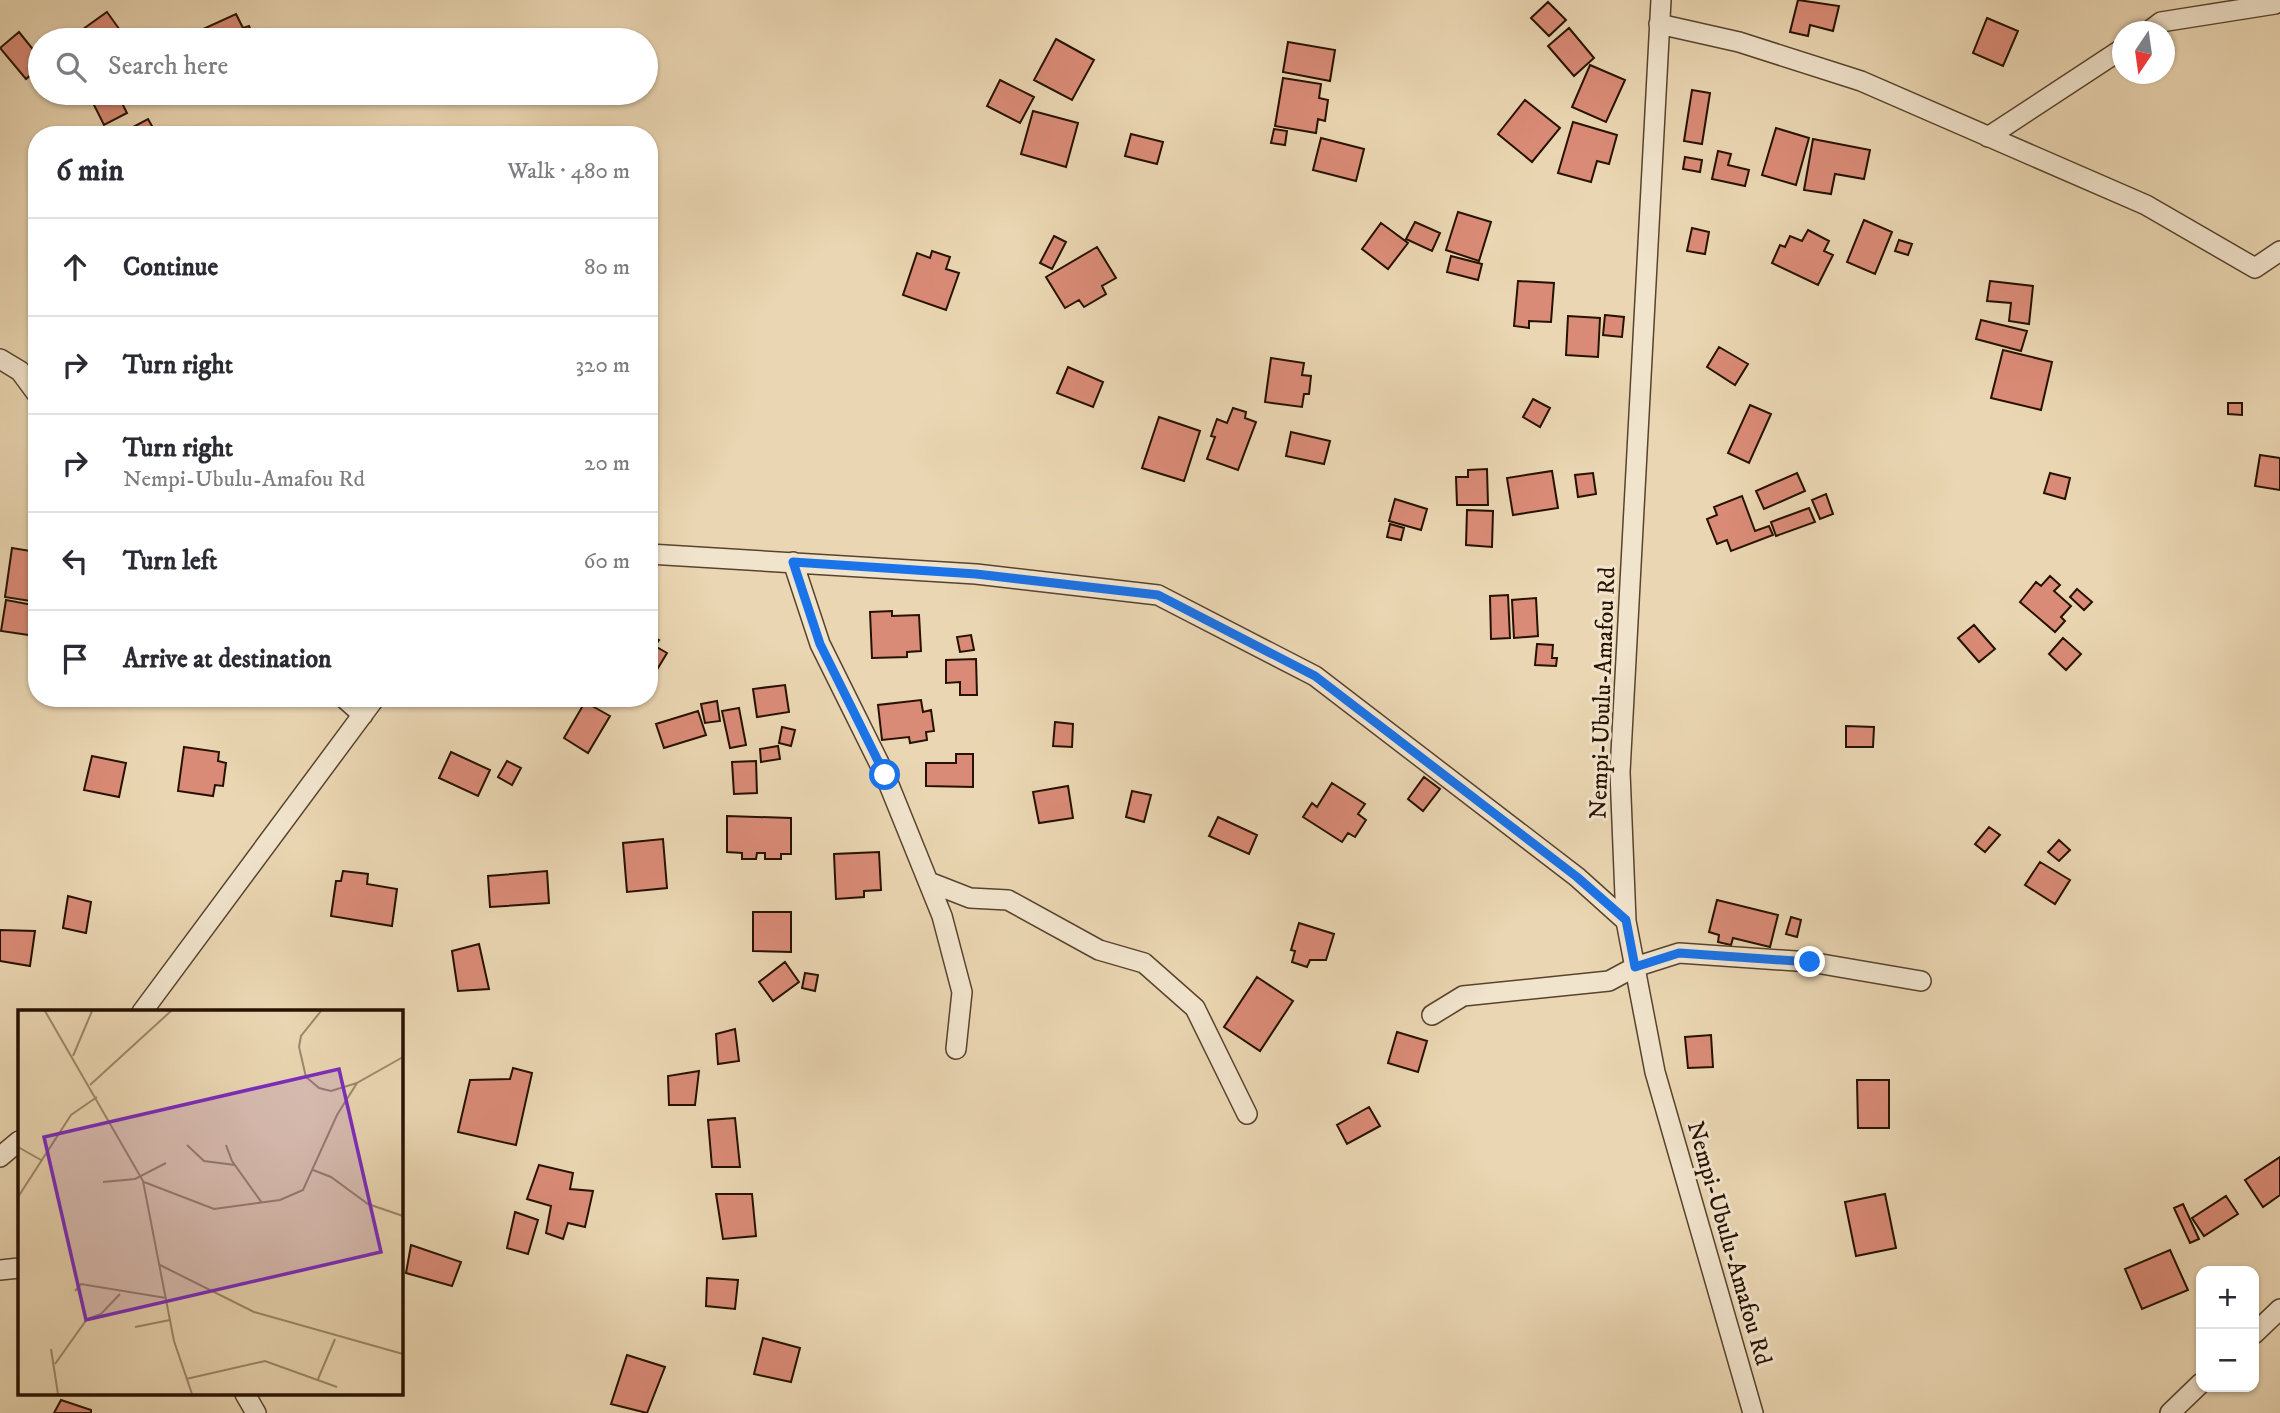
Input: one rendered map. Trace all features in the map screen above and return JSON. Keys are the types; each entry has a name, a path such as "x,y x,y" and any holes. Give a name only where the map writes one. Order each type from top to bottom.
{"street":[{"name":"Nempi-Ubulu-Amafou Rd","path":"1661,0 1620,772 1626,920 1655,1072 1753,1413"},
{"path":"2167,21 2275,4 2278,0"},
{"path":"1659,23 1739,42 1861,81 2146,205 2255,268 2280,251"},
{"path":"1989,137 2112,56"},
{"path":"0,359 20,371 28,382"},
{"path":"658,554 976,574 1158,595 1315,676 1577,877 1626,920"},
{"path":"793,562 820,644 885,775 942,916 962,992 956,1049"},
{"path":"354,707 363,715"},
{"path":"143,1010 369,707"},
{"path":"929,883 970,898 1008,900 1099,950 1144,963 1195,1008 1247,1114"},
{"path":"1432,1015 1463,996 1609,981 1635,967 1679,953 1810,962 1921,981"},
{"path":"0,1157 18,1142"},
{"path":"0,1270 18,1268"},
{"path":"2259,1329 2280,1309"},
{"path":"2170,1413 2196,1388"},
{"path":"246,1396 256,1413"}],"building":[{"path":"1798,0 1839,6 1833,31 1810,25 1808,36 1790,32"},
{"path":"1548,2 1566,20 1549,36 1531,18"},
{"path":"107,12 118,28 85,28"},
{"path":"236,14 243,28 205,28"},
{"path":"1987,18 2018,31 2003,66 1973,53"},
{"path":"1569,28 1594,58 1574,76 1548,46"},
{"path":"19,32 28,43 28,77 26,79 0,48"},
{"path":"1056,39 1094,60 1072,100 1034,80"},
{"path":"1288,42 1335,50 1330,81 1283,72"},
{"path":"1590,65 1625,80 1606,122 1572,107"},
{"path":"1283,78 1321,84 1319,98 1328,100 1325,121 1318,119 1316,133 1275,126"},
{"path":"1000,80 1034,97 1020,123 987,106"},
{"path":"1692,90 1710,93 1702,144 1684,141"},
{"path":"1525,100 1560,128 1532,162 1498,134"},
{"path":"94,105 123,105 127,113 104,125"},
{"path":"1033,111 1078,123 1066,167 1021,154"},
{"path":"148,119 152,126 135,126"},
{"path":"1573,122 1617,135 1609,164 1597,161 1591,182 1558,173"},
{"path":"1776,128 1809,138 1796,185 1762,175"},
{"path":"1274,129 1287,131 1285,145 1271,143"},
{"path":"1131,134 1163,142 1157,164 1125,156"},
{"path":"1321,138 1364,149 1356,181 1313,170"},
{"path":"1813,139 1870,150 1864,179 1835,174 1831,194 1804,190"},
{"path":"1718,151 1731,154 1728,165 1749,170 1745,186 1712,179"},
{"path":"1685,157 1702,160 1700,172 1683,169"},
{"path":"1458,212 1491,222 1479,261 1446,250"},
{"path":"1864,220 1892,232 1875,274 1847,262"},
{"path":"1415,222 1440,233 1432,251 1406,239"},
{"path":"1381,223 1408,243 1388,269 1362,249"},
{"path":"1692,228 1709,232 1705,254 1687,251"},
{"path":"1808,230 1829,241 1824,251 1833,255 1818,285 1772,263 1780,245 1785,247 1790,236 1802,241"},
{"path":"1054,236 1066,242 1052,269 1040,263"},
{"path":"1899,240 1912,244 1908,255 1895,251"},
{"path":"1097,247 1116,278 1102,286 1106,294 1084,307 1079,300 1065,308 1046,277"},
{"path":"932,251 950,257 946,269 959,273 946,310 903,295 917,253 930,258"},
{"path":"1451,256 1482,264 1478,280 1447,272"},
{"path":"1518,281 1554,283 1551,322 1529,321 1529,328 1514,326"},
{"path":"1990,281 2033,286 2029,324 2009,321 2011,303 1987,301"},
{"path":"1605,315 1624,317 1622,337 1603,335"},
{"path":"1568,316 1600,318 1598,357 1566,355"},
{"path":"1981,320 2027,331 2021,351 1976,339"},
{"path":"1719,347 1748,364 1735,385 1707,367"},
{"path":"2003,350 2052,362 2041,410 1991,398"},
{"path":"1271,358 1304,363 1302,375 1311,376 1309,394 1304,394 1302,407 1265,402"},
{"path":"1068,367 1103,382 1093,407 1057,393"},
{"path":"1533,399 1550,408 1540,427 1523,417"},
{"path":"2228,403 2242,403 2242,415 2228,414"},
{"path":"1750,405 1771,414 1749,463 1728,453"},
{"path":"1233,408 1246,412 1245,418 1256,422 1238,470 1207,459 1215,437 1211,436 1217,419 1227,423"},
{"path":"1159,417 1200,431 1184,481 1142,468"},
{"path":"1291,432 1330,441 1324,464 1286,456"},
{"path":"2260,455 2280,458 2280,490 2255,486"},
{"path":"1487,469 1488,505 1457,505 1456,477 1468,477 1468,470"},
{"path":"1552,471 1558,508 1513,515 1507,478"},
{"path":"1593,473 1596,494 1578,497 1575,475"},
{"path":"1797,473 1805,491 1764,509 1756,491"},
{"path":"2050,473 2070,478 2065,499 2044,493"},
{"path":"1826,494 1833,514 1820,519 1812,500"},
{"path":"1742,496 1755,531 1769,526 1773,535 1731,551 1727,540 1717,544 1707,519 1717,515 1714,507"},
{"path":"1395,499 1427,509 1421,530 1389,521"},
{"path":"1809,508 1815,522 1776,536 1771,522"},
{"path":"1467,510 1493,511 1492,547 1466,545"},
{"path":"1390,524 1404,528 1401,540 1387,537"},
{"path":"12,548 28,551 28,601 5,597"},
{"path":"2050,576 2060,585 2054,591 2071,606 2061,617 2065,621 2055,632 2020,602 2036,582 2041,586"},
{"path":"2077,589 2092,602 2084,610 2070,597"},
{"path":"1508,595 1510,638 1491,639 1490,596"},
{"path":"1536,598 1538,636 1514,638 1512,600"},
{"path":"6,600 28,604 28,635 1,631"},
{"path":"892,611 892,616 919,615 921,651 907,652 907,657 872,658 870,612"},
{"path":"1974,625 1995,649 1979,662 1958,638"},
{"path":"971,635 974,650 960,652 957,637"},
{"path":"2063,638 2081,654 2066,670 2049,654"},
{"path":"1537,644 1553,645 1552,658 1557,658 1556,666 1535,665"},
{"path":"658,648 667,653 658,668"},
{"path":"976,659 977,695 960,695 960,682 946,683 946,660"},
{"path":"785,685 789,712 757,717 753,689"},
{"path":"921,700 923,712 931,710 934,731 926,732 927,740 910,743 909,737 882,740 878,705"},
{"path":"717,701 720,721 705,723 701,704"},
{"path":"582,707 594,707 610,716 588,753 564,738"},
{"path":"739,708 746,745 730,748 722,711"},
{"path":"698,711 706,735 664,748 656,724"},
{"path":"1055,722 1073,724 1072,747 1053,746"},
{"path":"1846,726 1874,727 1873,747 1846,747"},
{"path":"782,727 795,730 791,746 779,743"},
{"path":"778,746 780,759 761,762 760,749"},
{"path":"184,747 219,752 218,761 226,763 223,786 215,785 213,796 178,791"},
{"path":"451,752 490,770 478,796 439,778"},
{"path":"956,754 973,754 973,787 926,786 926,763 956,763"},
{"path":"92,756 126,763 119,797 84,790"},
{"path":"507,761 521,768 512,785 498,777"},
{"path":"756,761 757,793 734,794 732,762"},
{"path":"1424,777 1440,789 1423,811 1408,799"},
{"path":"1332,783 1365,804 1358,814 1366,820 1355,837 1348,833 1342,842 1303,817 1312,803 1317,807"},
{"path":"1068,786 1073,818 1039,823 1033,792"},
{"path":"1132,791 1151,795 1144,822 1126,817"},
{"path":"727,816 791,818 791,854 781,854 781,859 765,859 765,853 757,853 756,859 742,859 742,853 727,852"},
{"path":"1218,817 1257,835 1249,854 1209,836"},
{"path":"1989,827 2000,835 1985,852 1975,844"},
{"path":"663,839 667,888 627,892 623,843"},
{"path":"2059,840 2070,850 2059,861 2048,852"},
{"path":"879,852 881,890 864,891 864,897 836,899 834,854"},
{"path":"2040,862 2070,880 2055,904 2025,885"},
{"path":"343,871 368,874 367,884 397,889 392,926 331,916 336,881 341,881"},
{"path":"547,871 549,903 490,907 488,876"},
{"path":"68,896 91,902 86,933 63,928"},
{"path":"1717,900 1778,915 1770,947 1733,938 1731,945 1718,942 1719,935 1709,932"},
{"path":"753,912 791,912 791,952 753,951"},
{"path":"1791,917 1801,920 1797,937 1786,934"},
{"path":"1299,923 1334,934 1326,960 1310,960 1307,967 1292,962 1295,951 1291,950"},
{"path":"0,930 35,931 30,966 0,961"},
{"path":"479,944 489,989 458,991 452,951"},
{"path":"785,962 799,982 773,1001 759,982"},
{"path":"805,973 818,975 815,991 802,988"},
{"path":"1257,977 1293,1001 1260,1051 1224,1027"},
{"path":"735,1029 739,1061 718,1064 716,1034"},
{"path":"1397,1032 1427,1041 1418,1072 1388,1063"},
{"path":"1711,1035 1713,1067 1688,1068 1685,1037"},
{"path":"513,1068 532,1073 516,1145 458,1132 470,1080 510,1079"},
{"path":"699,1071 695,1105 669,1105 668,1076"},
{"path":"1857,1080 1889,1080 1889,1128 1858,1128"},
{"path":"1369,1107 1380,1126 1347,1144 1337,1125"},
{"path":"735,1118 740,1167 712,1167 708,1120"},
{"path":"2280,1157 2280,1195 2263,1207 2245,1180"},
{"path":"539,1165 573,1173 570,1189 593,1191 585,1227 568,1223 563,1239 546,1233 551,1206 527,1199"},
{"path":"716,1194 752,1194 756,1236 723,1239"},
{"path":"1885,1194 1896,1248 1856,1256 1845,1202"},
{"path":"2226,1196 2238,1214 2204,1236 2192,1218"},
{"path":"2183,1204 2199,1239 2190,1243 2174,1208"},
{"path":"515,1212 538,1220 528,1254 507,1248"},
{"path":"411,1245 461,1262 452,1286 406,1273"},
{"path":"2170,1250 2188,1290 2142,1309 2125,1269"},
{"path":"707,1278 738,1280 735,1309 706,1306"},
{"path":"763,1338 800,1348 791,1382 754,1374"},
{"path":"627,1355 665,1367 647,1413 611,1404"},
{"path":"61,1400 91,1410 91,1413 54,1413"}],"route":[{"path":"885,775 820,644 793,562 976,574 1158,595 1315,676 1577,877 1626,920 1635,967 1679,953 1810,962"}]}
